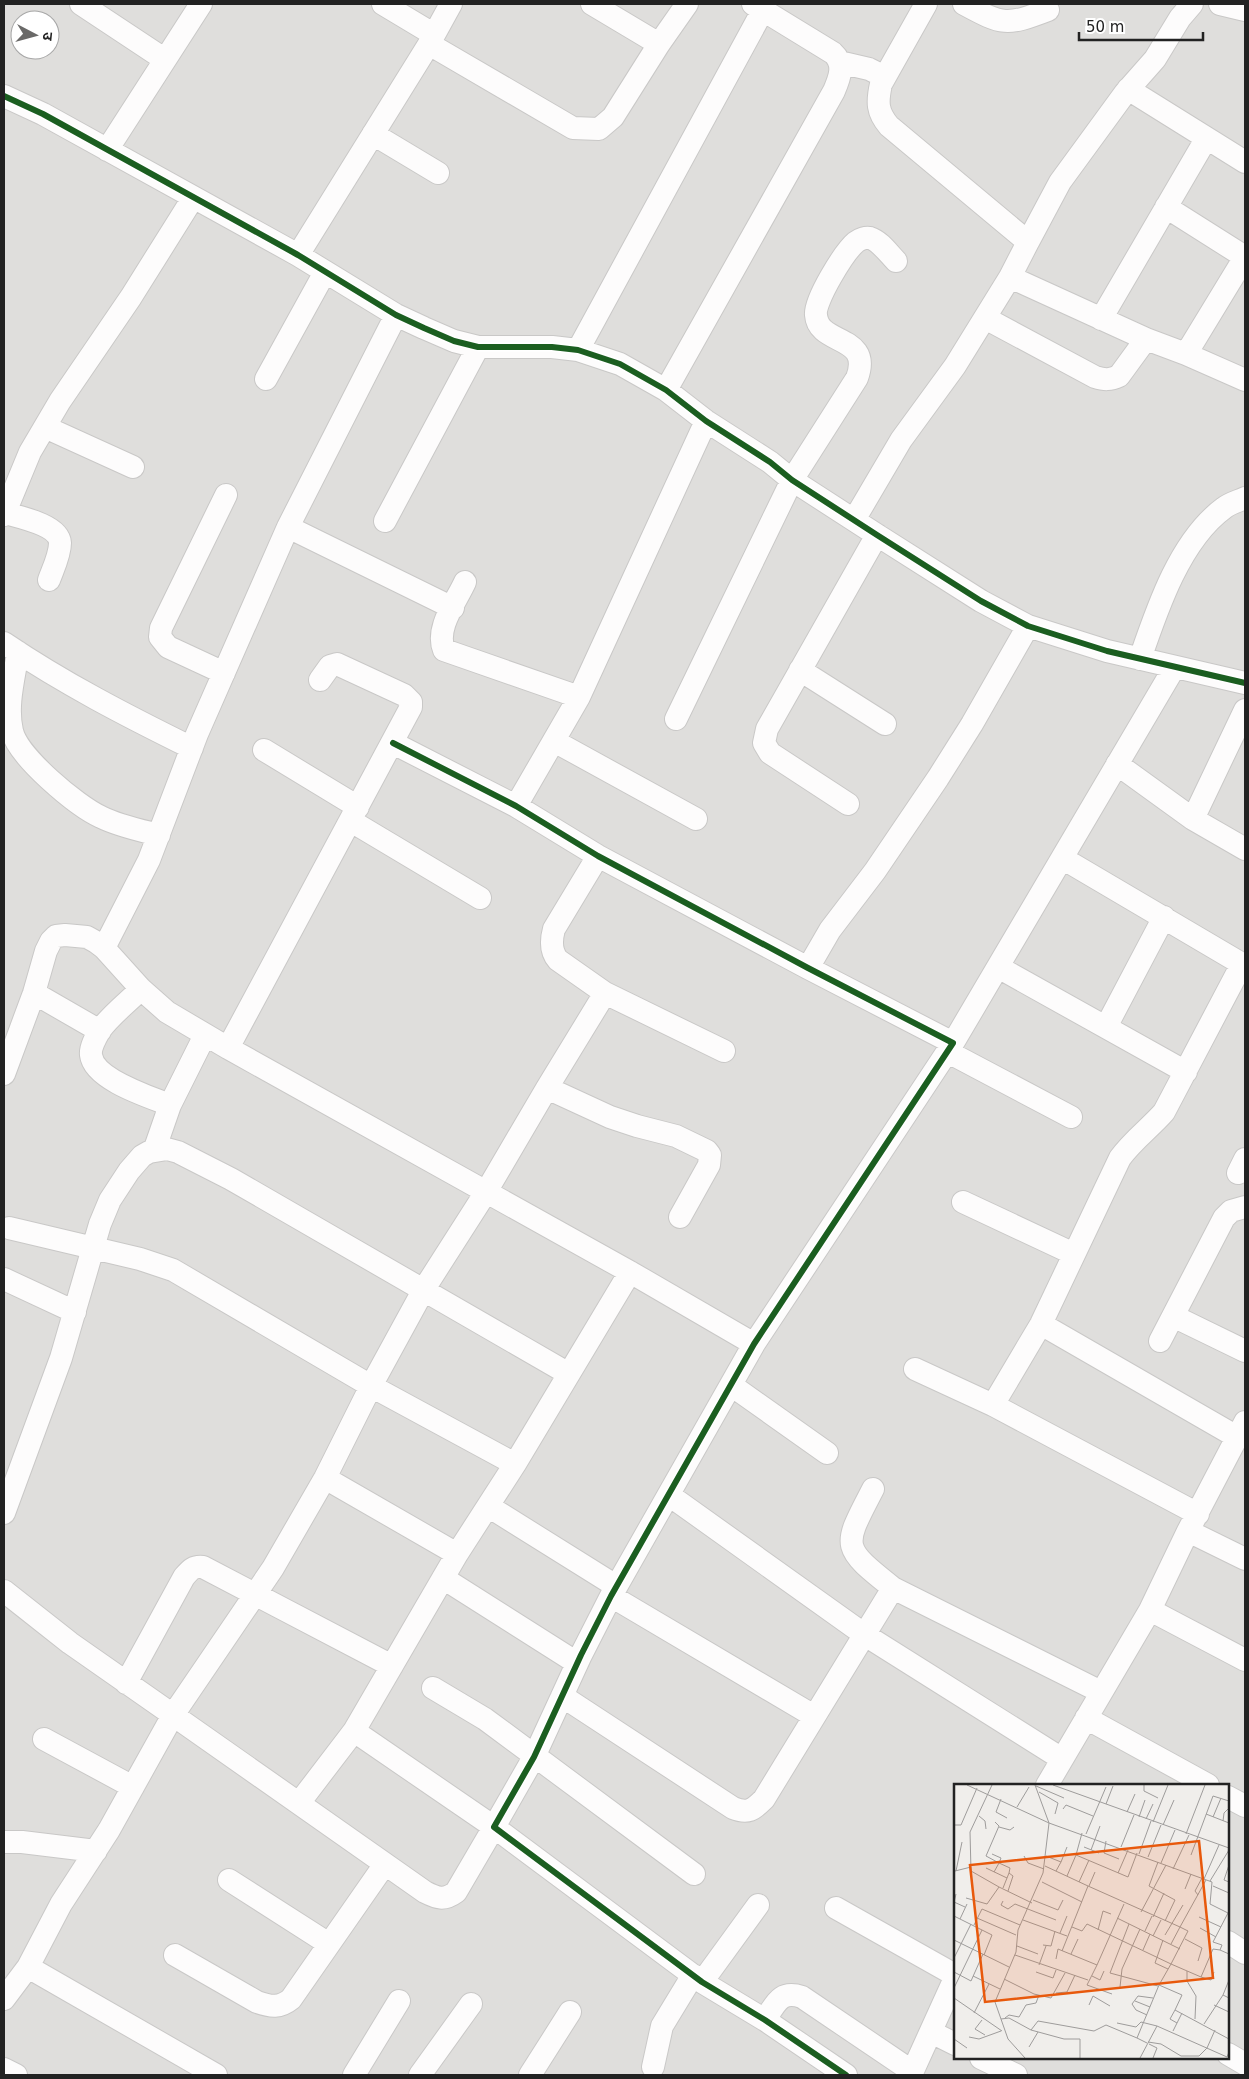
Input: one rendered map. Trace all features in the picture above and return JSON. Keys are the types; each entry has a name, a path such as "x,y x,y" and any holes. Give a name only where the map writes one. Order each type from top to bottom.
{"street":[{"path":"81,4 164,59"},
{"path":"107,150 201,4"},
{"path":"383,4 431,39 573,128 585,129 599,129 613,117 658,44 687,4"},
{"path":"298,255 451,4"},
{"path":"592,4 658,44"},
{"path":"926,4 885,77 879,93 880,116 889,126 1028,242"},
{"path":"964,4 992,19 1009,22 1020,21 1048,10"},
{"path":"854,520 901,440 955,366 1010,277 1060,182 1128,89 1155,58 1180,18 1192,4"},
{"path":"578,350 758,7 833,53 840,62 840,77 834,91 666,390"},
{"path":"840,62 869,69 885,77"},
{"path":"1128,89 1245,162"},
{"path":"4,96 43,114 298,255 396,315 454,341 478,346 578,350 620,364 666,390 706,421 877,535 981,601 1028,626 1107,651 1245,683"},
{"path":"373,134 438,173"},
{"path":"1101,319 1206,139"},
{"path":"49,580 59,548 60,540 57,534 6,502 30,452 60,402 132,296 193,198"},
{"path":"1166,207 1245,257 1186,354"},
{"path":"676,719 792,480 857,378 861,368 856,350 823,330 818,323 815,314 819,299 848,251 862,239 870,238 877,242 896,261"},
{"path":"266,379 325,272"},
{"path":"1010,277 1146,339 1245,380"},
{"path":"104,948 150,860 192,748 288,527 396,315"},
{"path":"985,318 1096,377 1106,380 1119,376 1146,339"},
{"path":"385,521 478,346"},
{"path":"516,806 579,697 706,421"},
{"path":"45,427 133,466"},
{"path":"224,673 168,647 160,637 161,628 226,495"},
{"path":"1140,659 1158,605 1190,547 1210,521 1225,507 1245,498"},
{"path":"288,527 453,608"},
{"path":"848,804 770,753 764,743 767,729 877,535"},
{"path":"465,582 442,630 441,642 444,650 579,697"},
{"path":"808,968 830,930 875,871 938,778 972,724 1028,626"},
{"path":"159,836 118,825 99,817 71,797 42,772 21,750 12,733 9,712 11,647 120,713 192,748"},
{"path":"228,1048 411,707 411,702 404,695 337,664 330,666 320,680"},
{"path":"4,1591 70,1644 425,1892 440,1899 448,1898 456,1892 534,1757 577,1663 614,1591 754,1344 951,1048 1174,668"},
{"path":"800,670 885,724"},
{"path":"1193,819 1245,710"},
{"path":"554,741 696,819"},
{"path":"392,743 516,806 598,856 808,968 1071,1117"},
{"path":"264,750 354,814 480,898"},
{"path":"1117,764 1193,819 1245,849"},
{"path":"598,856 554,929 551,940 553,954 558,960 605,993 724,1051"},
{"path":"994,1405 1041,1324 1120,1158 1128,1147 1151,1127 1164,1112 1244,963 1062,858"},
{"path":"1106,1027 1164,918"},
{"path":"4,1074 13,1022 34,993 46,951 51,941 56,936 87,937 104,948 141,989 167,1012 228,1048 630,1272 754,1344"},
{"path":"998,967 1186,1072"},
{"path":"141,989 100,1031 92,1047 91,1055 93,1063 107,1077 170,1105"},
{"path":"34,993 100,1031"},
{"path":"4,1999 28,1967 61,1904 96,1851 173,1715 273,1568 325,1478 371,1386 424,1289 486,1192 605,993"},
{"path":"154,1151 170,1105 205,1034"},
{"path":"547,1088 610,1117 676,1136 707,1151 710,1155 709,1164 680,1217"},
{"path":"4,1513 62,1358 100,1224 110,1200 129,1171 142,1156 154,1151 167,1149 178,1152 231,1179 569,1374"},
{"path":"963,1202 1074,1254"},
{"path":"1160,1341 1224,1218 1230,1211 1245,1207"},
{"path":"9,1228 140,1259 173,1270 371,1386 515,1464"},
{"path":"299,1803 354,1731 457,1554 515,1464 630,1272"},
{"path":"4,1279 75,1312"},
{"path":"1173,1316 1245,1351"},
{"path":"1041,1324 1241,1430 1150,1610 1048,1784"},
{"path":"915,1370 994,1405 1193,1523 1245,1559"},
{"path":"730,1385 827,1453"},
{"path":"325,1478 457,1554"},
{"path":"873,1489 852,1530 853,1549 860,1562 894,1588 1101,1692"},
{"path":"669,1494 865,1635 1062,1759"},
{"path":"488,1506 614,1591 814,1716"},
{"path":"126,1683 184,1577 191,1568 197,1566 203,1567 256,1593 392,1666"},
{"path":"443,1578 577,1663"},
{"path":"562,1696 734,1808 744,1812 754,1810 764,1799 894,1588"},
{"path":"1150,1610 1245,1660"},
{"path":"433,1688 485,1719 694,1874"},
{"path":"1086,1718 1206,1784"},
{"path":"354,1731 494,1827 698,1978 765,2020 846,2075"},
{"path":"44,1739 133,1787"},
{"path":"1229,1797 1245,1806"},
{"path":"6,1841 96,1851"},
{"path":"174,1955 257,2002 272,2007 283,2005 291,1999 385,1864"},
{"path":"229,1880 330,1944"},
{"path":"653,2067 662,2026 698,1978 758,1905"},
{"path":"836,1908 954,1975"},
{"path":"1229,1943 1245,1953"},
{"path":"28,1967 216,2075"},
{"path":"765,2020 784,1995 793,1994 802,1997 912,2074 954,1978"},
{"path":"354,2075 398,2001"},
{"path":"420,2075 471,2004"},
{"path":"530,2075 570,2012"},
{"path":"931,2032 954,2044"},
{"path":"1229,2055 1245,2064"},
{"path":"983,2059 1016,2075"},
{"path":"4,2069 16,2075"}],"shaded area":[{"path":"4,4 1245,4 1245,2075 4,2075"}],"cycle path":[{"path":"4,96 43,114 298,255 396,315 424,328 454,341 478,347 552,347 578,350 620,364 666,390 706,421 877,535 981,601 1028,626 1107,651 1245,683"},
{"path":"393,743 516,806 598,856 953,1043 754,1344 611,1596 581,1655 534,1757 494,1827 702,1982 765,2020 846,2075"}]}
